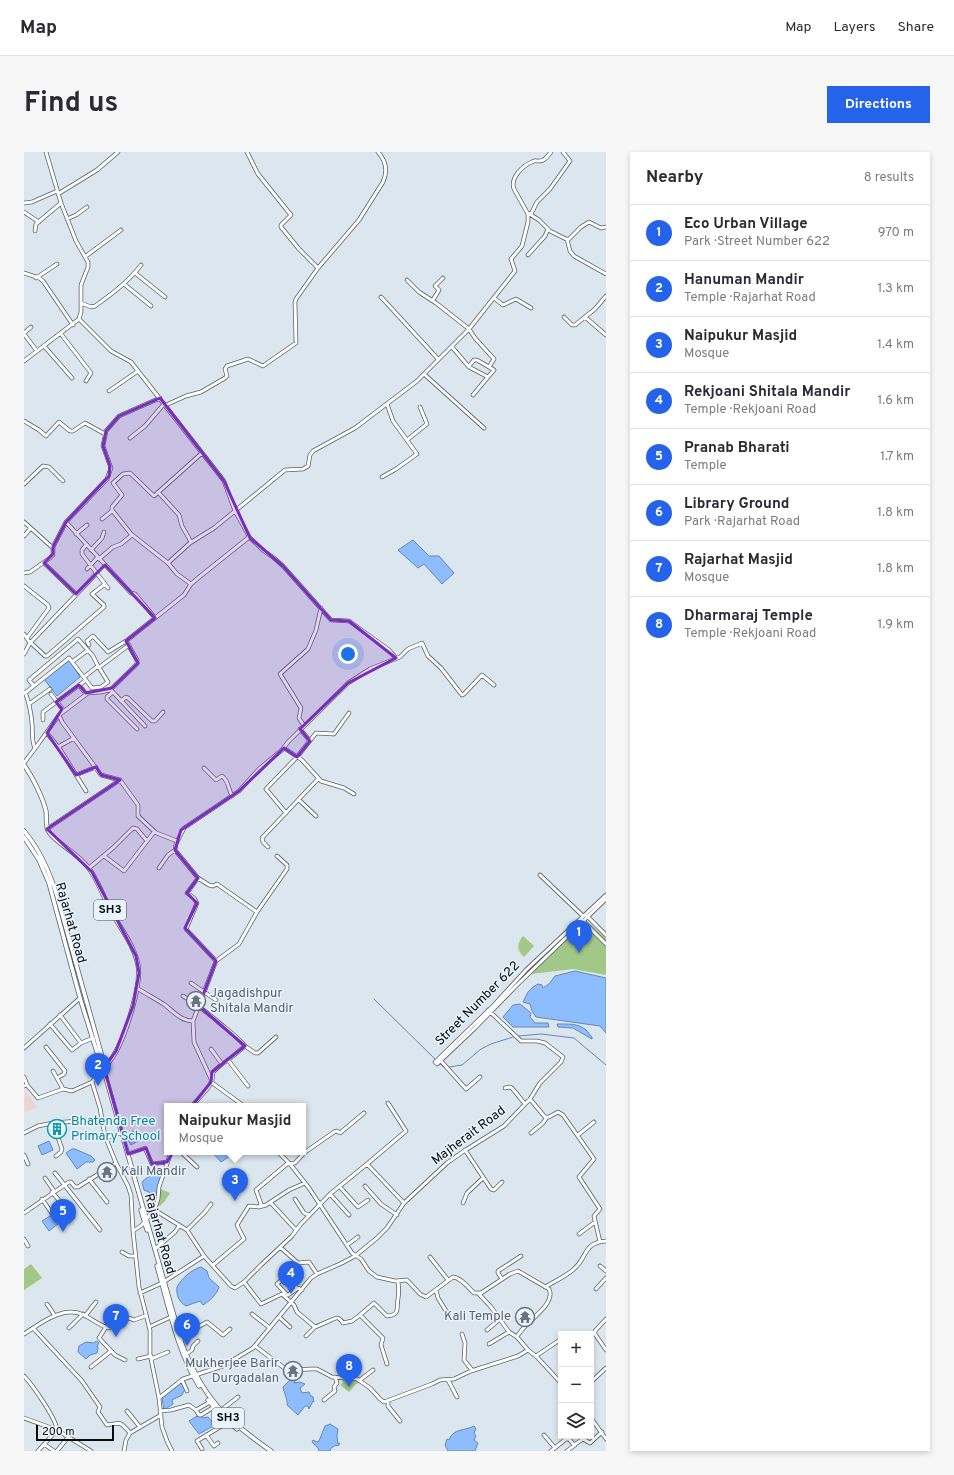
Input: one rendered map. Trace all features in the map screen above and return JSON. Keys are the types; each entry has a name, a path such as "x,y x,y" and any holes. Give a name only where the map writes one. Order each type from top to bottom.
{"main road":[{"path":"24,764 43,803 46,812 47,828"},
{"name":"SH3","path":"47,828 52,836 77,855 89,868 98,882 110,910 134,951 139,970 133,1006 121,1040 115,1054 103,1069"},
{"path":"24,831 40,855 53,882 103,1069"},
{"name":"Rajarhat Road","path":"24,837 39,860 49,883 80,998 94,1038"},
{"name":"Rajarhat Road","path":"103,1069 120,1133 155,1249 171,1317 180,1346 194,1376 214,1407 228,1422 268,1451"},
{"name":"Rajarhat Road","path":"103,1069 163,1282 194,1376 209,1397 235,1425 271,1451"}],"street":[{"path":"24,361 79,319 81,312 81,285 88,264 86,256 76,241 61,203 46,152"},
{"path":"24,203 32,202 58,193 97,170 118,152"},
{"path":"247,152 258,174 291,215 281,227 299,249 318,268"},
{"path":"130,438 145,426 154,414 165,404 201,392 225,378 227,376 225,369 227,366 248,359 263,366 296,344 296,300 318,268 359,220 383,182 385,176 385,162 378,152"},
{"path":"551,152 544,160 540,162 531,162 514,178 512,186 529,213 548,229 567,239 570,251 574,256 606,274"},
{"path":"168,563 190,542 214,528 285,470 303,469 308,466 310,455 313,451 346,434 387,404 424,374 452,347 469,329 515,271 511,259 522,246 525,239 529,213 537,202 550,189 570,160 563,152"},
{"path":"35,231 35,225 61,203"},
{"path":"67,219 75,216 87,207"},
{"path":"24,212 39,222"},
{"path":"567,239 569,240 581,227 589,222 602,228 606,227"},
{"path":"528,255 545,236 548,229"},
{"path":"86,256 121,230"},
{"path":"36,278 57,264"},
{"path":"81,303 93,308 124,284 141,265"},
{"path":"24,273 43,281 73,324"},
{"path":"135,273 165,297"},
{"path":"433,300 439,290 435,286 443,278"},
{"path":"407,280 419,292 433,300 469,329 493,358 489,367"},
{"path":"124,284 151,306"},
{"path":"381,296 438,359"},
{"path":"564,317 573,325 585,318 606,296"},
{"path":"494,298 503,305 516,300 531,308"},
{"path":"585,318 606,335"},
{"path":"79,319 112,351 128,359 165,404 224,481 235,511 249,537 264,552 278,561 331,620 349,621 389,650 396,658"},
{"path":"31,327 24,334 37,351"},
{"path":"61,334 91,373 86,381"},
{"path":"44,346 72,378"},
{"path":"452,347 468,366 488,377"},
{"path":"468,366 475,359 494,370 473,395"},
{"path":"109,392 138,371"},
{"path":"424,374 484,428"},
{"path":"24,573 30,572 52,557 53,548 66,522 105,482 108,477 111,468 103,448 105,434 119,416 160,398"},
{"path":"382,477 417,453 391,418 387,404"},
{"path":"407,440 427,424 420,407"},
{"path":"24,421 46,436 59,422 70,431 73,431 85,423 105,434"},
{"path":"114,482 122,474 129,472 152,496 154,496 202,453"},
{"path":"24,484 43,466 49,467 63,481"},
{"path":"102,519 112,511 112,507 122,495 114,482 108,477"},
{"path":"158,492 179,515 182,526 190,542"},
{"path":"112,511 132,535 168,563 177,574 191,584"},
{"path":"24,522 30,529 53,548"},
{"path":"66,522 131,593 135,594 155,618"},
{"path":"76,534 87,525"},
{"path":"24,536 30,529"},
{"path":"91,550 102,538 104,532"},
{"path":"87,569 113,547 121,544 132,535"},
{"path":"89,645 87,641 93,636 108,652 126,641 184,595 191,584 249,537"},
{"path":"86,545 81,552 108,588"},
{"path":"44,563 76,594"},
{"path":"29,640 97,573"},
{"path":"24,634 45,656 47,656 104,607 104,605 92,594 105,584"},
{"path":"24,586 48,605 49,608 29,640 24,654"},
{"path":"304,726 299,718 301,708 280,674 308,649 316,630 321,608"},
{"path":"34,686 29,680 78,639 94,656 108,682 101,687 92,688 69,658 34,686 24,692 29,704 32,726 32,742 35,748"},
{"path":"126,641 137,660 137,664 111,690 107,699 137,729"},
{"path":"159,868 168,855 175,850 177,840 184,828 241,789 258,769 284,748 300,729 348,683 370,670 400,657 408,649 422,643 428,656 441,668 462,695 482,675 494,685"},
{"path":"43,720 43,712 79,685 99,666 129,645"},
{"path":"72,662 88,650"},
{"path":"79,685 86,694"},
{"path":"29,704 50,689"},
{"path":"24,764 59,715 86,694 111,690"},
{"path":"111,690 145,726"},
{"path":"51,694 64,711"},
{"path":"121,701 126,697 128,698 152,721 155,721 163,712"},
{"path":"286,812 265,790 298,757 316,733 334,734 349,713"},
{"path":"59,715 62,722 101,775 120,780 138,805 138,816 155,832 177,840"},
{"path":"300,729 310,741"},
{"path":"47,733 58,746 86,791"},
{"path":"58,746 74,738"},
{"path":"284,748 303,761 318,779 344,788 354,794"},
{"path":"76,775 96,767"},
{"path":"204,768 216,780 222,776 224,777 227,781 228,788 232,796"},
{"path":"268,847 263,842 262,838 318,779"},
{"path":"47,828 120,780"},
{"path":"299,800 316,816"},
{"path":"89,868 104,856 133,828 137,829 147,841"},
{"path":"104,856 125,871 155,832"},
{"path":"175,850 198,878 209,885 213,886 218,884 257,912"},
{"path":"240,1103 211,1081 194,1042 193,1021 216,961 239,944 257,912 287,869 287,865 277,856"},
{"path":"540,875 584,917 606,935"},
{"path":"198,878 187,893 194,898 197,903 187,922 186,929 216,961"},
{"name":"Street Number 622","path":"456,1043 437,1064 435,1062 517,985 606,895"},
{"name":"Street Number 622","path":"584,917 606,899"},
{"path":"584,917 606,944"},
{"path":"191,983 216,1000"},
{"path":"137,988 166,1006 177,1015 188,1021 193,1021"},
{"path":"183,996 199,1006 255,1053 258,1053 276,1038"},
{"path":"24,1048 80,998"},
{"name":"Majherait Road","path":"317,1274 355,1256 377,1238 397,1215 404,1203 447,1163 465,1150 501,1129 530,1099 540,1083 561,1062 563,1057 545,1043 537,1041 521,1041 490,1011"},
{"path":"60,1015 81,1043"},
{"path":"50,1024 72,1050 81,1043 94,1038"},
{"path":"195,1103 207,1089 213,1072 245,1046"},
{"path":"46,1047 65,1071 64,1074 57,1078"},
{"path":"211,1049 222,1064"},
{"path":"228,1060 248,1086"},
{"path":"441,1060 466,1089"},
{"path":"24,1077 26,1085 38,1098 63,1089 72,1091 92,1082 103,1069"},
{"path":"53,1071 63,1089"},
{"path":"461,1093 480,1077"},
{"path":"92,1082 106,1138 131,1195 135,1256 140,1293 149,1327 151,1357 160,1398 160,1413 166,1441 172,1451"},
{"path":"505,1088 510,1087 513,1089 525,1104"},
{"path":"530,1099 544,1116 547,1117"},
{"path":"153,1209 187,1230 204,1256 233,1288 238,1286 292,1236 309,1215 330,1194 406,1131 388,1103"},
{"path":"531,1133 543,1123 547,1117 560,1112 566,1118 594,1159 579,1177 600,1208 594,1216 600,1242"},
{"path":"306,1153 334,1132 337,1131 340,1133 345,1130 364,1114"},
{"path":"24,1133 38,1126 53,1123 102,1119"},
{"path":"578,1135 594,1122"},
{"path":"53,1123 62,1149 62,1152 56,1156"},
{"path":"106,1138 120,1133"},
{"path":"128,1154 146,1148 152,1164 167,1162"},
{"path":"465,1150 492,1190 502,1182"},
{"path":"24,1155 28,1164"},
{"path":"133,1232 146,1221 157,1201 159,1187 170,1155"},
{"path":"184,1155 197,1167"},
{"path":"281,1155 305,1183 347,1245 355,1256 361,1259 369,1271 377,1277 398,1282 407,1280 420,1294 426,1297 448,1280 456,1277 474,1293 478,1293 491,1307 509,1332 517,1337 528,1350 536,1356 558,1379"},
{"path":"259,1207 261,1204 256,1190 287,1164 295,1163 304,1155"},
{"path":"24,1213 64,1184 70,1182 76,1187 116,1163"},
{"path":"367,1164 384,1184 404,1203"},
{"path":"55,1173 100,1230"},
{"path":"45,1178 53,1192 73,1217"},
{"path":"463,1203 467,1193 483,1178"},
{"path":"89,1179 108,1202"},
{"path":"213,1266 244,1240 237,1225 249,1206 259,1207 270,1203 289,1190 305,1183"},
{"path":"340,1186 358,1207 368,1200"},
{"path":"365,1186 381,1204 397,1215"},
{"path":"330,1194 349,1215"},
{"path":"295,1198 304,1213 309,1215"},
{"path":"42,1199 53,1215 59,1215 62,1220"},
{"path":"270,1203 296,1230"},
{"path":"187,1230 211,1204"},
{"path":"579,1234 595,1222"},
{"path":"155,1249 175,1232 179,1226"},
{"path":"347,1245 358,1237"},
{"path":"24,1239 28,1246"},
{"path":"546,1287 574,1269 588,1248 600,1242 606,1241"},
{"path":"160,1398 182,1380 223,1366 255,1346 311,1278 317,1274 309,1262 298,1263 280,1246"},
{"path":"122,1252 130,1256 135,1256"},
{"path":"140,1293 163,1282 204,1256"},
{"path":"502,1279 498,1271 522,1256"},
{"path":"430,1257 448,1280"},
{"path":"600,1266 606,1271"},
{"path":"478,1293 510,1274 520,1271 549,1289 550,1293 548,1300 541,1311 520,1331 517,1337"},
{"path":"296,1289 293,1280 287,1275 277,1284 287,1295 296,1289 301,1288 302,1290"},
{"path":"596,1289 606,1278"},
{"path":"244,1282 261,1304 282,1294 291,1302 297,1312 315,1327"},
{"path":"306,1336 315,1327 323,1325 335,1318 339,1318 343,1323 349,1323 374,1303 387,1316 392,1315 397,1311 400,1292 398,1282"},
{"path":"436,1290 438,1298 448,1314"},
{"path":"69,1328 96,1302"},
{"path":"47,1304 55,1316"},
{"path":"24,1334 55,1316 72,1312 84,1315 106,1327 112,1326 124,1317 134,1320 145,1316"},
{"path":"252,1314 270,1328"},
{"path":"360,1315 383,1338 381,1345 387,1364"},
{"path":"149,1327 171,1317"},
{"path":"279,1317 290,1327"},
{"path":"487,1330 500,1319"},
{"path":"606,1319 595,1332 606,1350"},
{"path":"180,1337 207,1322 222,1335 230,1329"},
{"path":"106,1327 99,1338 111,1352 125,1360"},
{"path":"33,1328 86,1387 100,1407 98,1412 108,1426 116,1422 123,1424 130,1432"},
{"path":"489,1344 509,1332"},
{"path":"462,1334 465,1343 464,1360 472,1370"},
{"path":"186,1354 192,1350 193,1346 198,1341"},
{"path":"536,1356 558,1341"},
{"path":"255,1346 285,1370 317,1369 335,1377 360,1380 384,1402 440,1380 448,1380 472,1370 518,1356 528,1350"},
{"path":"91,1367 111,1352"},
{"path":"138,1359 168,1352"},
{"path":"594,1379 606,1368"},
{"path":"360,1380 372,1370"},
{"path":"24,1376 57,1425 57,1430 38,1451"},
{"path":"324,1400 335,1391 334,1387 337,1383 335,1377"},
{"path":"182,1380 187,1391"},
{"path":"448,1380 457,1397"},
{"path":"220,1410 238,1397"},
{"path":"388,1401 388,1406 400,1421"},
{"path":"196,1410 210,1402"},
{"path":"124,1451 126,1440 130,1432 160,1413 189,1405 196,1410 199,1415 201,1415 214,1407"},
{"path":"128,1411 140,1427"},
{"path":"24,1418 57,1430 69,1436 91,1451"},
{"path":"202,1449 197,1441 228,1422"},
{"path":"594,1422 606,1439"},
{"path":"567,1451 582,1440 590,1443 602,1432"},
{"path":"206,1435 214,1446 218,1443"},
{"path":"544,1435 555,1448"},
{"path":"44,1444 55,1451 69,1436"},
{"path":"552,1451 567,1439 575,1445"}],"highlighted area":[{"path":"160,398 224,481 250,538 283,566 331,620 349,621 396,658 348,683 300,729 310,741 297,757 284,748 239,791 181,830 175,850 198,878 187,893 197,903 185,928 216,961 199,1006 245,1046 212,1072 211,1082 192,1106 186,1130 167,1162 152,1164 146,1148 128,1154 104,1068 116,1051 133,1006 139,973 136,956 92,872 47,829 120,780 101,775 96,767 76,775 47,733 62,709 56,702 79,685 86,693 112,688 138,663 126,641 155,618 105,565 76,594 44,563 53,554 53,547 66,522 109,476 110,466 103,446 106,431 119,416"}],"shaded area":[{"path":"25,1090 37,1107 25,1112 24,1111"}],"green space":[{"path":"586,920 606,938 606,975 573,969 531,974"},
{"path":"523,936 534,946 524,957 518,946"},
{"path":"161,1189 170,1193 160,1206 156,1205"},
{"path":"31,1264 42,1278 24,1290 24,1269"},
{"path":"342,1377 357,1379 363,1382 356,1384 349,1392 340,1385 343,1382"}],"water":[{"path":"413,540 429,556 439,556 454,573 442,584 424,564 418,568 398,550"},
{"path":"69,659 80,677 57,696 44,679"},
{"path":"575,971 606,978 606,1033 600,1026 536,1017 530,1004 523,1002 528,992 538,984 542,985 543,988 549,984 555,976"},
{"path":"520,1004 531,1013 530,1017 535,1023 548,1023 549,1027 513,1027 503,1017 513,1005"},
{"path":"557,1024 572,1024 580,1026 587,1031 592,1039 573,1028 558,1027"},
{"path":"132,1131 139,1133 141,1138 131,1145 127,1137 132,1133"},
{"path":"49,1141 53,1150 42,1155 38,1146"},
{"path":"72,1149 91,1156 95,1160 93,1162 86,1162 77,1169 66,1153"},
{"path":"215,1155 232,1155 221,1162"},
{"path":"162,1171 155,1200 151,1193 144,1190 142,1183 150,1176"},
{"path":"55,1215 59,1223 49,1231 42,1221"},
{"path":"201,1267 207,1271 209,1278 219,1287 218,1290 213,1297 203,1305 200,1301 186,1306 178,1298 177,1287 181,1280 187,1275"},
{"path":"96,1341 99,1343 97,1346 97,1353 90,1355 86,1359 78,1352 79,1346 86,1342 94,1343"},
{"path":"290,1380 295,1381 294,1383 300,1382 305,1384 300,1388 302,1393 309,1392 313,1397 314,1402 313,1401 309,1409 308,1406 305,1406 298,1415 287,1405 283,1387"},
{"path":"182,1382 185,1389 182,1395 172,1400 173,1404 164,1410 162,1397"},
{"path":"199,1415 202,1418 208,1417 215,1425 199,1434 189,1421"},
{"path":"330,1424 338,1429 338,1444 340,1443 338,1446 336,1445 331,1448 330,1451 319,1451 312,1442 313,1440 317,1442 319,1441 325,1426"},
{"path":"474,1426 476,1429 474,1433 476,1436 474,1440 478,1443 475,1451 448,1451 445,1445 447,1439 449,1440 453,1433"}],"waterway":[{"path":"374,999 435,1059"},
{"path":"519,1036 541,1034 574,1038 606,1065"},
{"path":"449,1067 462,1065 481,1049 513,1037"},
{"path":"440,1064 444,1067"}],"place":[{"name":"Eco Urban Village","path":"579,953"},
{"name":"Jagadishpur Shitala Mandir","path":"196,1001"},
{"name":"Hanuman Mandir","path":"98,1086"},
{"name":"Bhatenda Free Primary School","path":"57,1129"},
{"name":"Kali Mandir","path":"107,1172"},
{"name":"Naipukur Masjid","path":"235,1201"},
{"name":"Pranab Bharati","path":"63,1232"},
{"name":"Rekjoani Shitala Mandir","path":"291,1294"},
{"name":"Kali Temple","path":"525,1317"},
{"name":"Rajarhat Masjid","path":"116,1337"},
{"name":"Library Ground","path":"187,1346"},
{"name":"Mukherjee Barir Durgadalan","path":"293,1371"},
{"name":"Dharmaraj Temple","path":"349,1387"}]}
